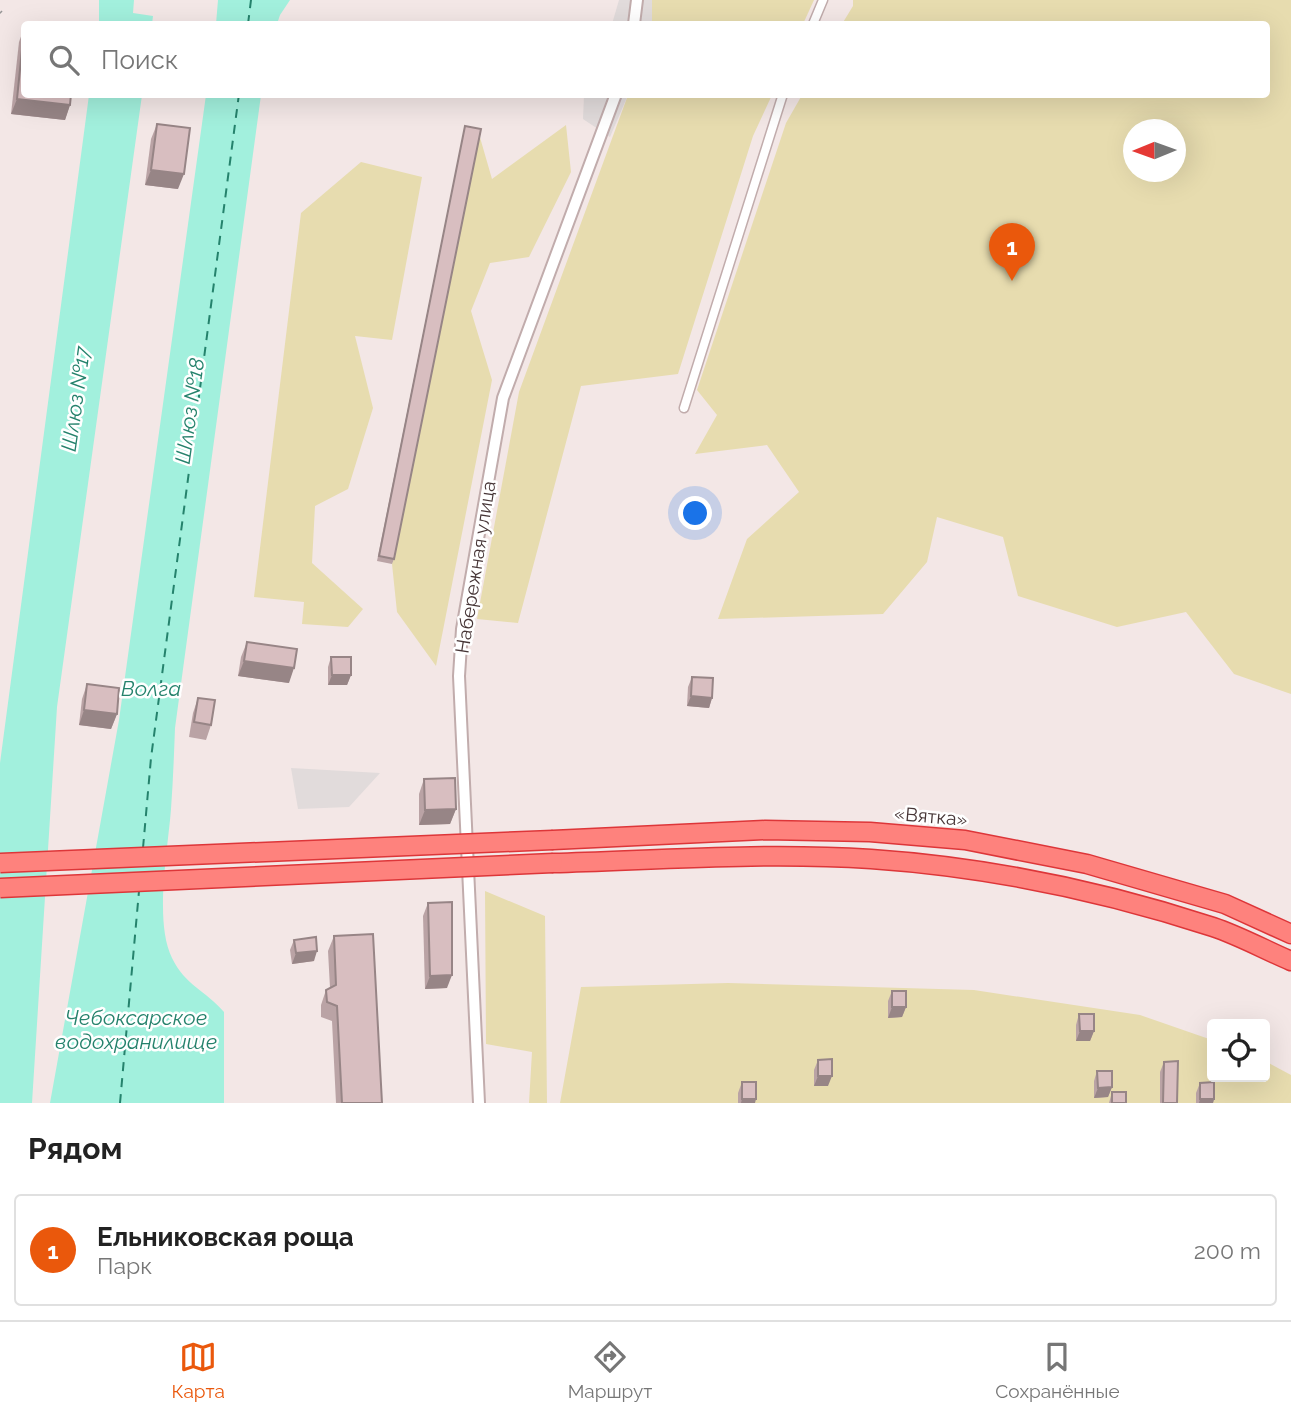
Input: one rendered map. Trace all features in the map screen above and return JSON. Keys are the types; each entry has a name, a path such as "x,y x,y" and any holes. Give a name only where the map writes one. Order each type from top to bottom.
{"highway":[{"name":"«Вятка»","path":"0,863 765,830 870,832 965,840 1087,864 1225,904 1291,934"},
{"path":"0,888 553,863 766,857 869,859 959,867 1079,890 1215,928 1291,961"}],"street":[{"path":"634,21 637,0"},
{"path":"814,21 823,0"},
{"name":"Набережная улица","path":"479,1103 459,676 462,629 503,398 615,98"},
{"path":"684,408 782,98"}],"shaded area":[{"path":"619,0 652,0 652,21 613,21"},
{"path":"652,0 814,0 804,21 652,21"},
{"path":"853,0 1291,0 1291,694 1234,674 1186,612 1117,627 1018,596 1003,537 937,517 927,562 883,614 718,619 747,539 799,492 767,445 695,454 717,415 697,390 786,123 800,98 1270,98 1270,21 844,21 853,6"},
{"path":"584,98 627,98 610,137 583,119"},
{"path":"627,98 771,98 753,136 678,374 581,386 518,623 477,619 519,392"},
{"path":"566,125 571,172 529,257 490,263 471,311 492,380 436,666 397,612 392,564 479,134 492,179"},
{"path":"361,162 422,177 392,340 355,336 373,408 348,489 315,506 312,563 363,609 348,627 302,624 304,602 254,597 301,213"},
{"path":"291,768 380,773 349,807 298,809"},
{"path":"485,891 545,916 547,1103 529,1103 532,1052 486,1044"},
{"path":"728,983 974,990 1140,1015 1207,1038 1207,1082 1270,1082 1270,1064 1291,1075 1291,1103 560,1103 581,987"}],"water":[{"path":"99,0 134,0 133,13 153,16 152,21 99,21"},
{"path":"218,0 290,0 278,21 216,21"},
{"name":"Шлюз №17","path":"89,98 142,98 57,707 32,1103 0,1103 0,763"},
{"path":"206,98 261,98 175,728 163,906 167,943 177,967 224,1012 224,1103 50,1103 119,720"}],"building":[{"path":"21,60 21,98 71,98 70,105 17,99"},
{"path":"157,124 190,128 184,174 151,170"},
{"path":"465,126 481,129 394,559 379,556"},
{"path":"247,642 297,649 294,668 244,661"},
{"path":"331,657 351,657 351,675 332,675"},
{"path":"692,677 713,678 712,698 691,696"},
{"path":"87,684 119,688 117,714 84,710"},
{"path":"198,698 215,700 211,725 194,722"},
{"path":"455,778 456,809 425,810 424,779"},
{"path":"452,902 452,975 430,976 428,903"},
{"path":"373,934 382,1103 342,1103 337,1006 327,1002 326,990 336,985 334,936"},
{"path":"316,937 317,951 296,953 294,940"},
{"path":"892,991 906,991 906,1007 892,1007"},
{"path":"1079,1014 1094,1014 1094,1031 1080,1031"},
{"path":"832,1059 832,1076 818,1076 818,1060"},
{"path":"1178,1061 1177,1103 1163,1103 1164,1062"},
{"path":"1097,1071 1112,1071 1112,1087 1098,1088"},
{"path":"742,1082 756,1082 756,1099 742,1099"},
{"path":"1214,1082 1214,1099 1200,1099 1200,1083"},
{"path":"1112,1092 1126,1092 1126,1103 1112,1103"}],"ferry route":[{"path":"248,21 251,0"},
{"path":"143,848 151,758 238,98"},
{"path":"120,1103 139,891"}],"place":[{"name":"Ельниковская роща","path":"1012,281"}],"water label":[{"name":"Шлюз №18","path":"190,411"},
{"name":"Волга","path":"151,689"},
{"name":"Чебоксарское водохранилище","path":"136,1030"}]}
